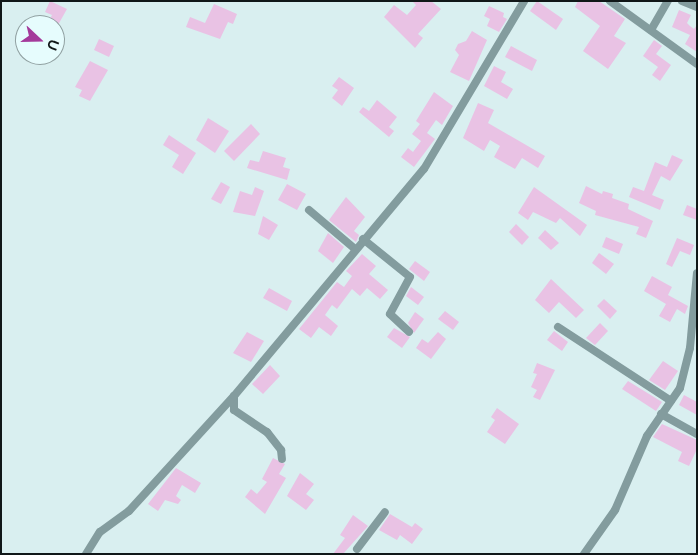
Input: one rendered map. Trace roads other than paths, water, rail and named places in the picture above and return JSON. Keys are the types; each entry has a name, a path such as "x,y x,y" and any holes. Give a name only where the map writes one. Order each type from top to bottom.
{"street":[{"path":"86,554 100,532 129,511 234,396 363,239 424,169 524,1"},
{"path":"610,1 697,64"},
{"path":"651,30 668,1"},
{"path":"682,1 697,8"},
{"path":"308,210 355,249"},
{"path":"363,239 409,276 390,314 409,332"},
{"path":"584,554 615,510 626,479 661,414 680,388 690,348 697,273"},
{"path":"558,327 671,401"},
{"path":"234,396 234,410 266,432 281,450 282,459"},
{"path":"661,414 697,434"},
{"path":"358,552 385,512"}]}
